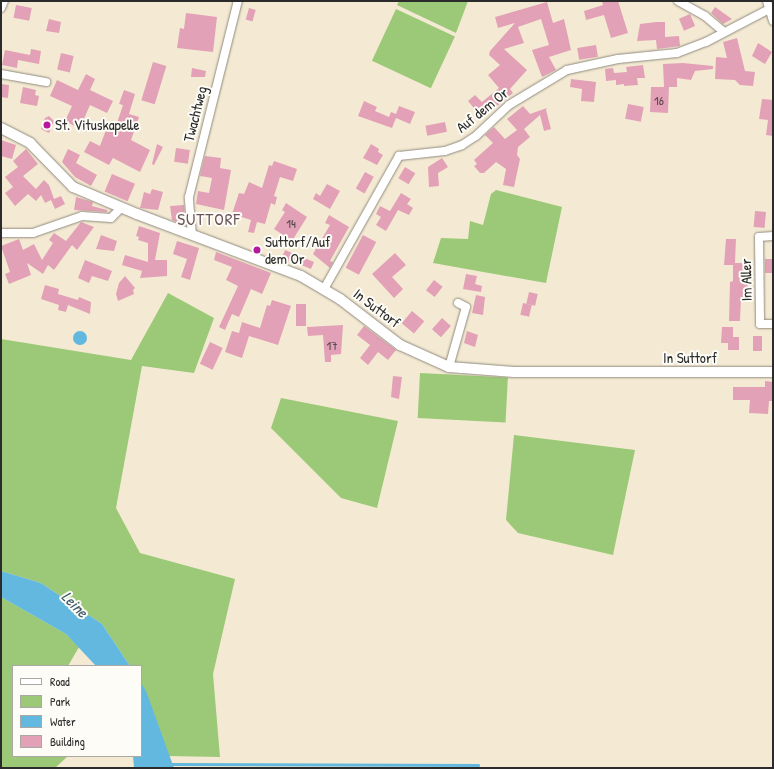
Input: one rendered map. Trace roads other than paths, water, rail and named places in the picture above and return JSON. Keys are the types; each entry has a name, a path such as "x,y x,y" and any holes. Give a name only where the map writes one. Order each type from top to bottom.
{"main road":[{"name":"In Suttorf","path":"1,128 30,143 73,187 121,208 282,267 324,289 400,345 449,367 514,372 773,372"}],"street":[{"path":"1,8 4,1"},
{"name":"Twachtweg","path":"192,235 189,197 238,1"},
{"path":"678,1 705,16 724,32"},
{"path":"767,1 771,8 773,21"},
{"name":"Auf dem Or","path":"324,289 399,156 445,151 462,145 476,136 509,105 567,70 618,59 677,53 724,32 771,8"},
{"path":"1,74 46,82"},
{"path":"1,234 33,233 82,216 110,218 121,208"},
{"name":"Im Aller","path":"773,236 759,236 760,324 773,324"},
{"path":"449,367 466,307 458,303"}],"water":[{"path":"77,331 83,331 87,335 87,341 83,345 77,345 73,341 73,335"},
{"path":"1,571 41,583 102,624 129,665 95,665 66,634 1,597"},
{"path":"142,685 146,691 174,768 134,768 133,757 142,757"}],"waterway":[{"path":"171,764 478,765"}],"place":[{"name":"St. Vituskapelle","path":"47,125"},
{"name":"Suttorf/Auf dem Or","path":"257,250"}],"district":[{"name":"SUTTORF","path":"209,219"}],"water label":[{"name":"Leine","path":"75,604"}]}
